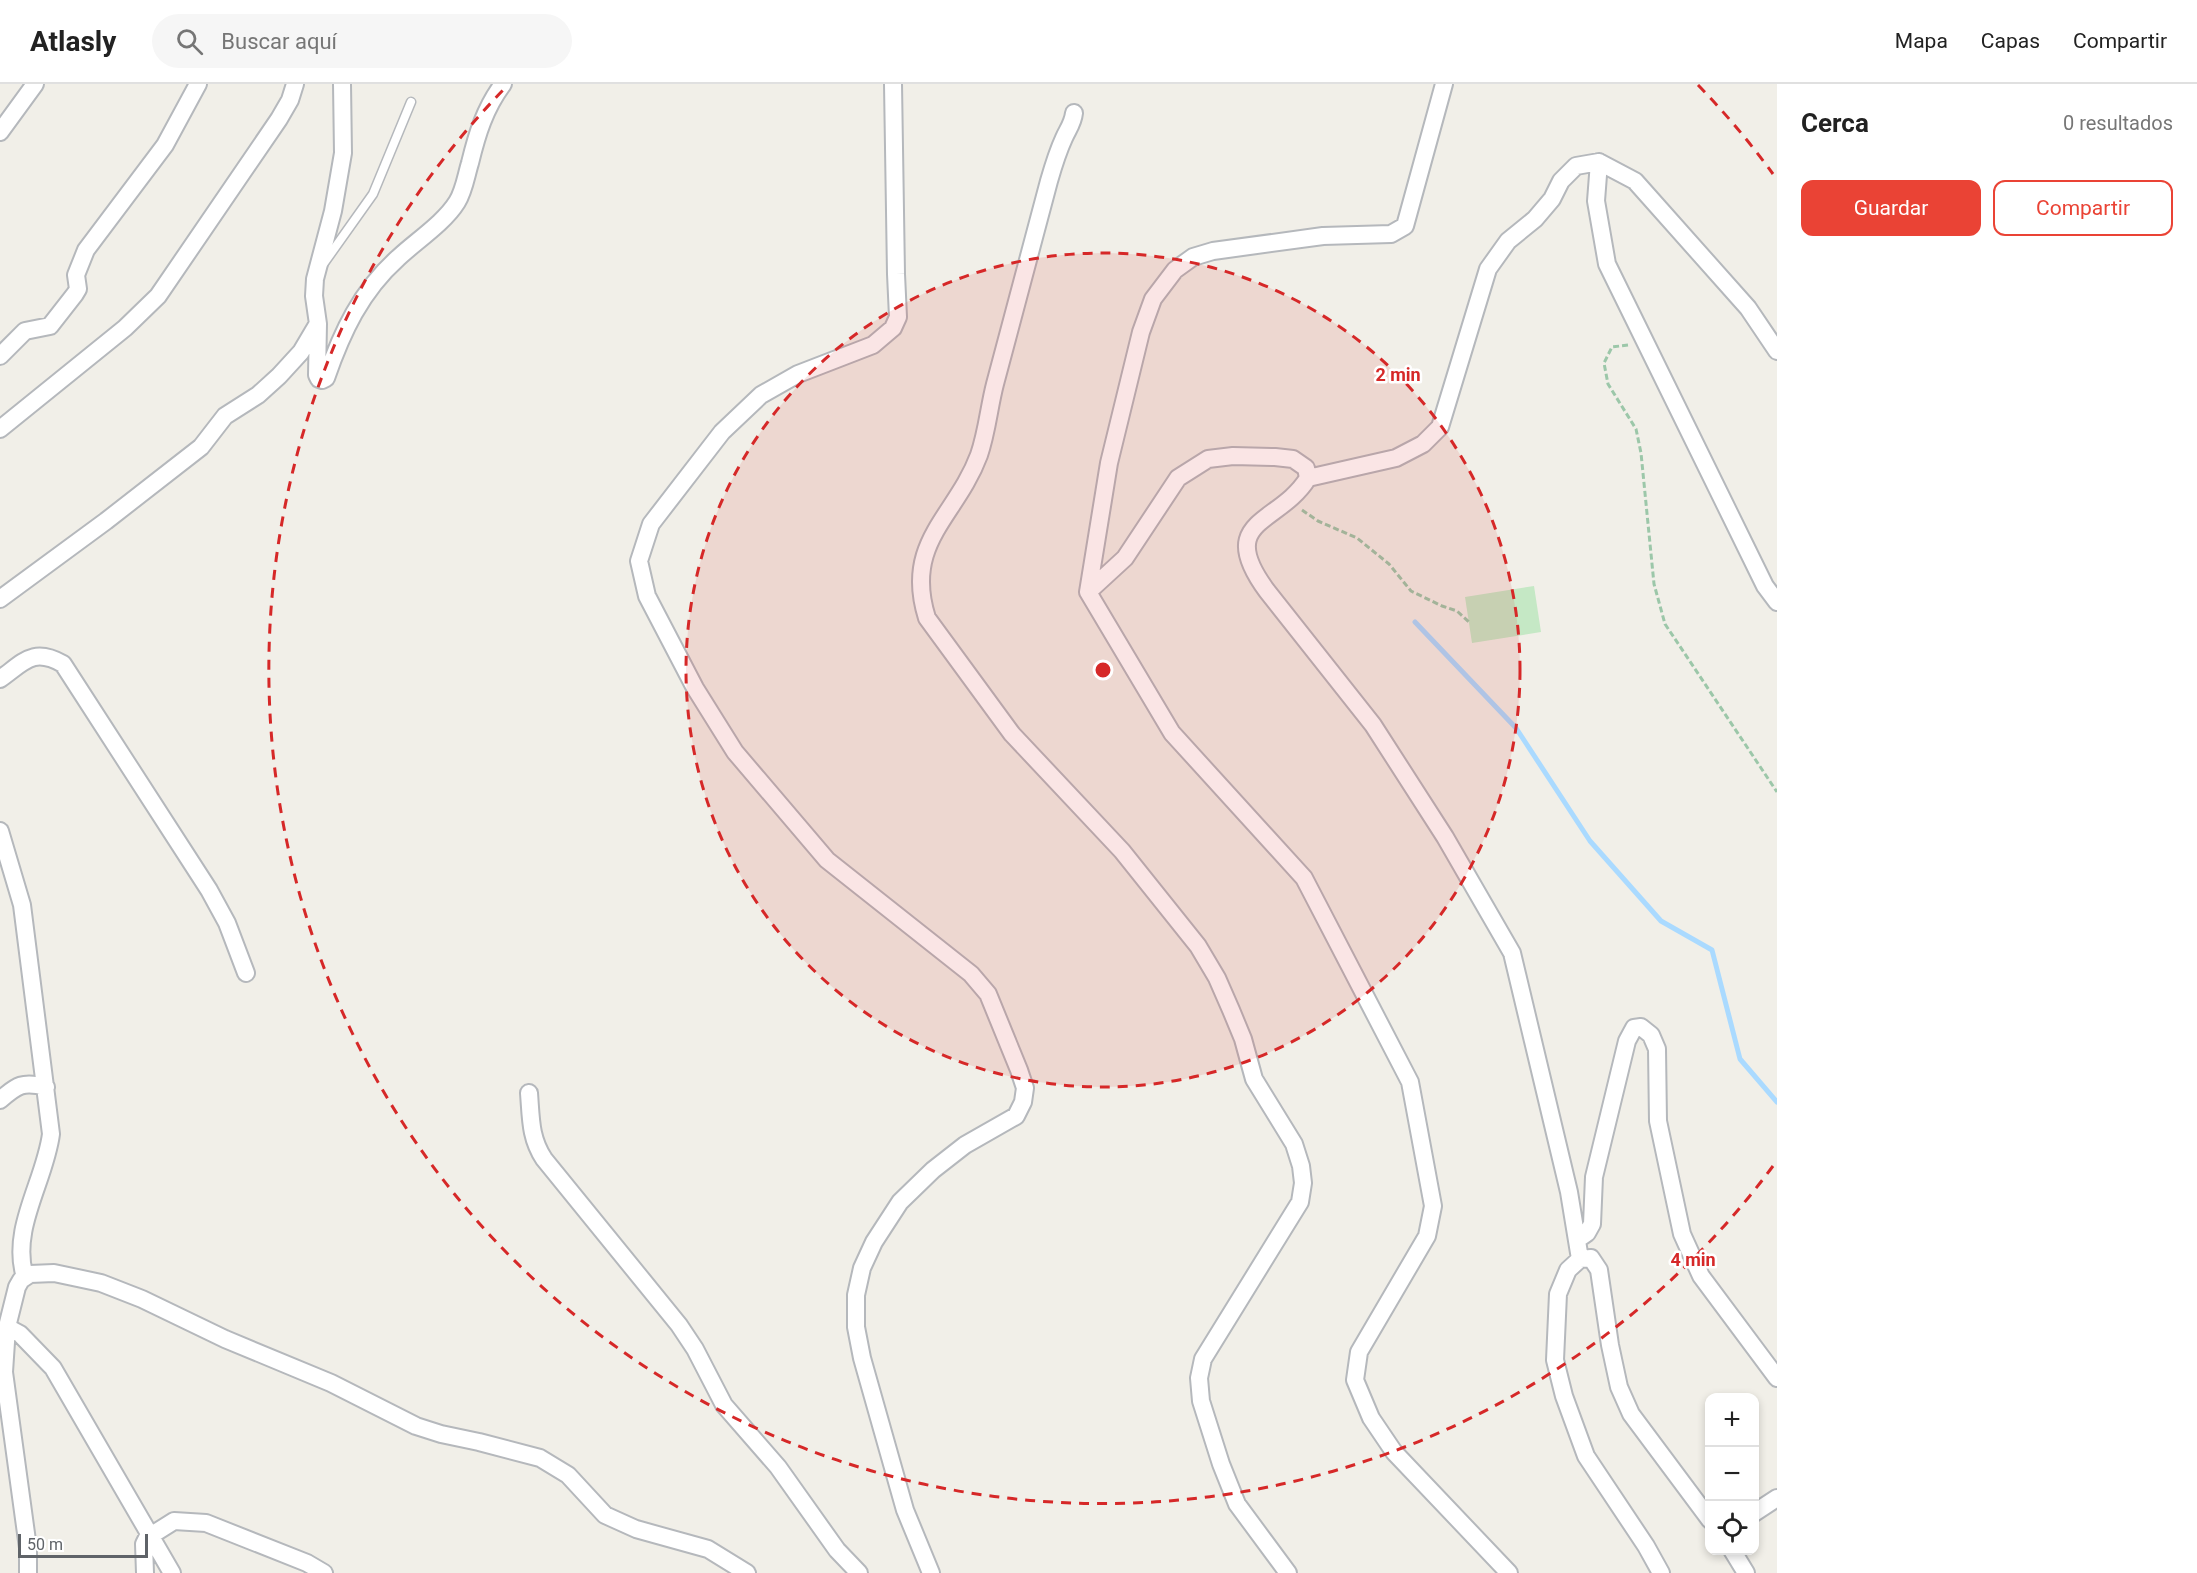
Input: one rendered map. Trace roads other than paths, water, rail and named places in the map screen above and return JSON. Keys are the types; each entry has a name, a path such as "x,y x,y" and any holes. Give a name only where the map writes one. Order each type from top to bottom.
{"street":[{"path":"0,132 35,84"},
{"path":"0,356 25,331 50,326 75,294 78,289 76,275 86,250 165,145 198,84"},
{"path":"0,429 125,328 158,296 273,128 290,100 295,84"},
{"path":"342,84 343,153 333,210 318,266 314,296 318,324 317,375 322,380 326,378 348,321 370,287 395,260 446,217 459,199 481,121 502,84"},
{"path":"893,84 898,317 892,328 873,345 798,374 761,395 722,432 651,524 639,561 647,596 695,688 735,752 827,860 971,974 984,988 1025,1088 1023,1102 1016,1116 965,1145 933,1170 900,1202 874,1242 862,1268 856,1295 856,1328 862,1358 905,1510 931,1573"},
{"path":"1444,84 1405,226 1391,234 1323,236 1213,251 1193,256 1175,270 1153,299 1141,332 1109,463 1088,592 1172,733 1304,878 1410,1082 1433,1206 1427,1236 1378,1316 1359,1352 1355,1380 1371,1418 1395,1452 1509,1573"},
{"path":"1074,113 1073,123 1064,138 1051,175 978,455 970,475 937,528 923,561 920,574 922,604 927,618 1012,734 1122,851 1198,946 1217,978 1231,1010 1243,1039 1254,1079 1294,1143 1302,1174 1300,1202 1203,1359 1199,1378 1201,1401 1208,1430 1237,1504 1288,1573"},
{"path":"1308,478 1396,458 1423,444 1440,428 1488,269 1508,241 1535,219 1552,200 1561,181 1576,166 1599,162 1635,181 1748,308 1777,351"},
{"path":"1599,162 1596,201 1606,264 1765,586 1777,602"},
{"path":"0,599 201,447 225,416 258,395 279,376 301,352 318,324"},
{"path":"1088,592 1125,558 1178,478 1208,459 1233,456 1293,459 1306,468 1308,478 1302,489 1264,518 1249,536 1246,553 1253,573 1373,724 1445,837 1512,953 1569,1192 1580,1259"},
{"path":"0,679 17,665 38,655 63,664 209,890 227,923 246,974"},
{"path":"0,831 22,905 51,1134 49,1151 25,1219 20,1263 24,1277"},
{"path":"1576,1240 1587,1233 1592,1224 1594,1177 1627,1041 1634,1028 1641,1027 1651,1035 1657,1049 1658,1121 1682,1234 1701,1276 1777,1378"},
{"path":"0,1100 14,1088 25,1084 46,1088"},
{"path":"530,1093 531,1127 535,1147 679,1325 695,1349 724,1405 778,1467 837,1550 859,1573"},
{"path":"1661,1573 1646,1546 1586,1456 1563,1396 1556,1360 1558,1294 1568,1270 1580,1259 1591,1258 1599,1270 1619,1387 1631,1414 1705,1513"},
{"path":"28,1573 28,1548 4,1372 7,1327 17,1287 24,1277 37,1273 54,1273 101,1283 142,1299 225,1339 331,1383 416,1426 540,1458 568,1475 605,1515 636,1529 708,1550 747,1573"},
{"path":"7,1327 20,1334 53,1368 172,1573"},
{"path":"1759,1510 1777,1498"},
{"path":"146,1573 144,1544 149,1536 174,1521 206,1523 307,1563 324,1573"},
{"path":"1734,1555 1746,1573"}],"lane":[{"path":"318,266 325,262 373,194 411,102"}],"waterway":[{"path":"1415,622 1516,728 1590,841 1661,921 1712,950 1740,1059 1777,1102"}]}
